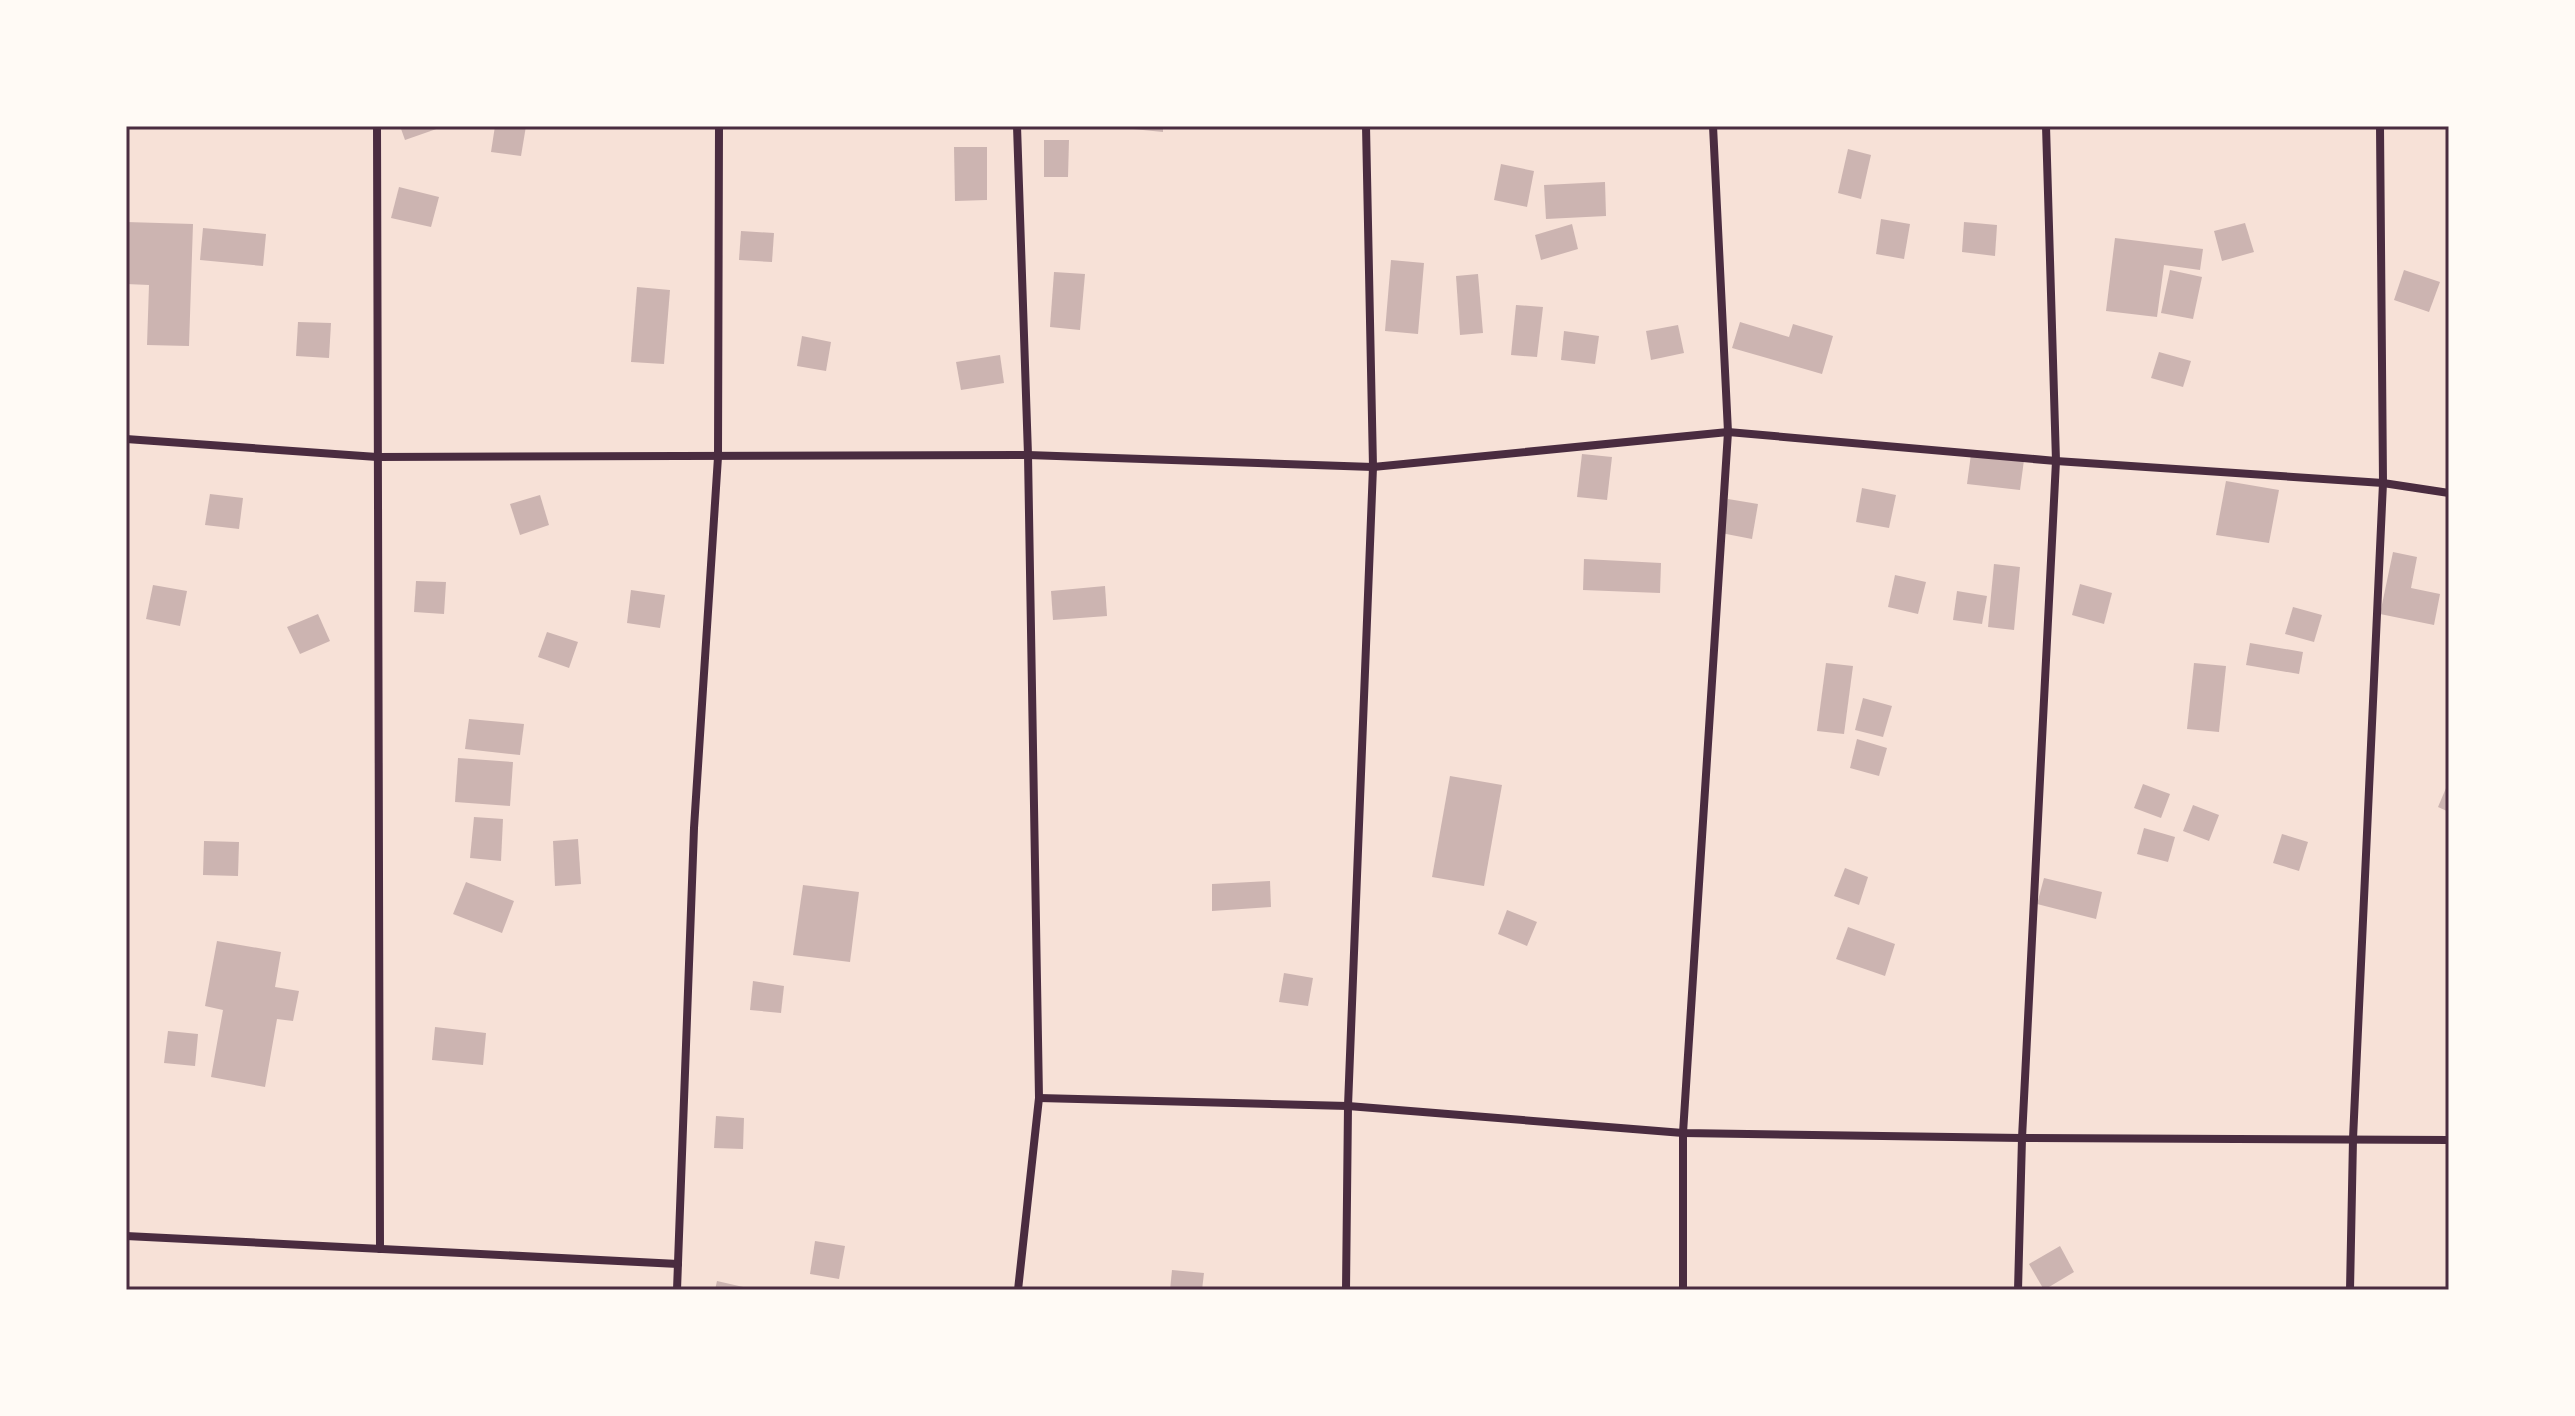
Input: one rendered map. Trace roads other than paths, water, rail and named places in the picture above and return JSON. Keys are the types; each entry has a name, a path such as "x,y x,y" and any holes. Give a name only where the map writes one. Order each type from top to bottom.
{"street":[{"path":"377,126 380,1249"},
{"path":"677,1290 694,828 718,457 719,126"},
{"path":"1017,126 1028,455 1039,1098 1018,1290"},
{"path":"1346,1290 1348,1106 1373,467 1366,126"},
{"path":"1683,1290 1683,1133 1728,432 1713,126"},
{"path":"2018,1290 2022,1138 2056,461 2046,126"},
{"path":"2350,1290 2353,1139 2383,483 2380,126"},
{"path":"126,439 377,457 1028,455 1373,467 1728,432 2056,461 2383,483 2449,493"},
{"path":"1039,1098 1348,1106 1683,1133 2449,1140"},
{"path":"126,1236 678,1264"}]}
